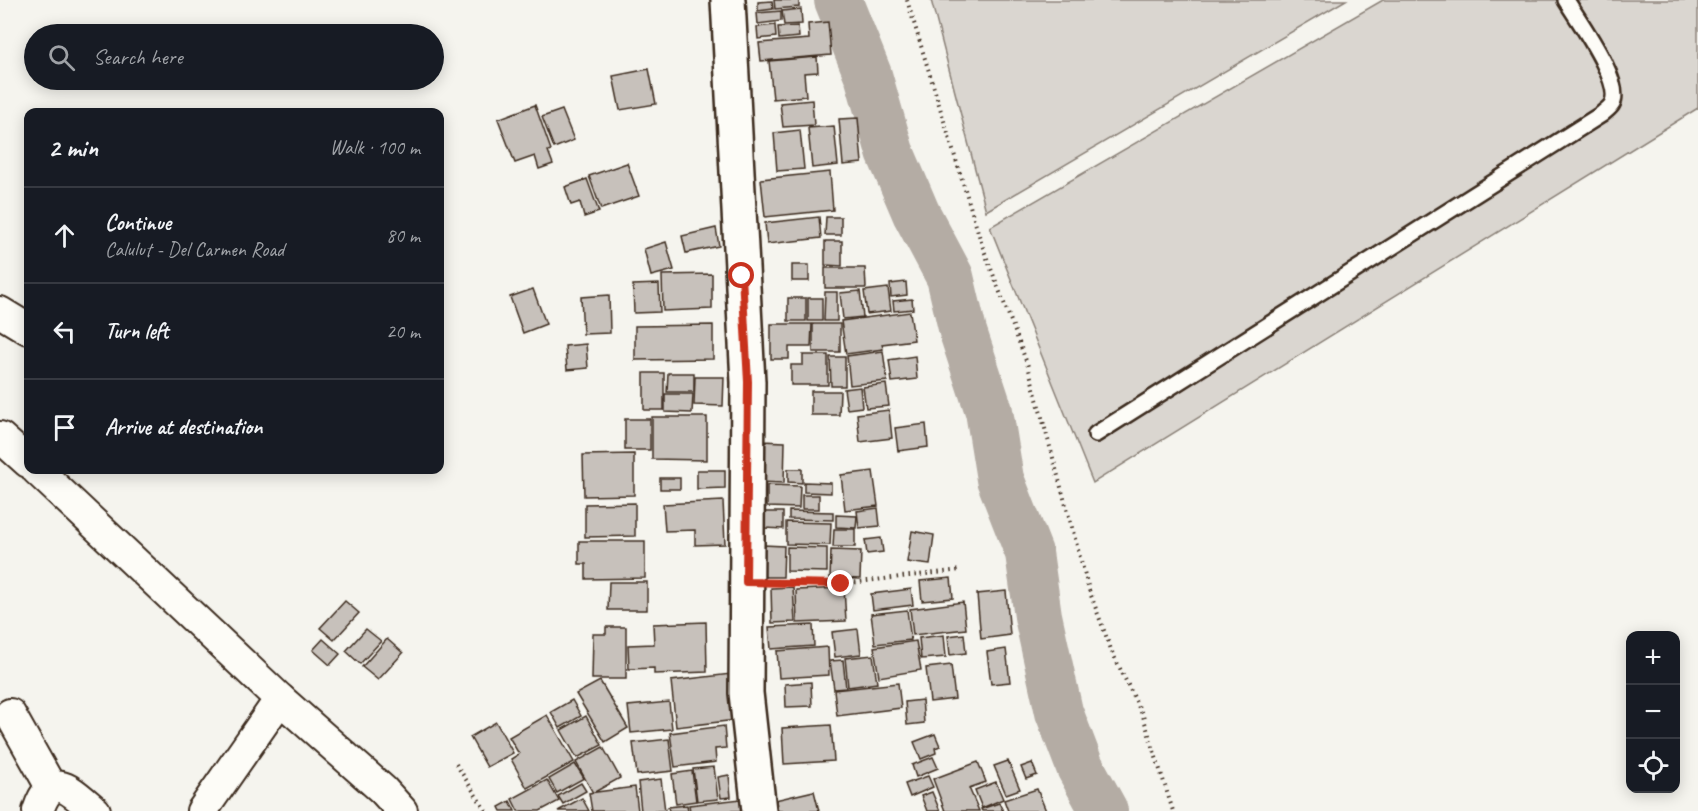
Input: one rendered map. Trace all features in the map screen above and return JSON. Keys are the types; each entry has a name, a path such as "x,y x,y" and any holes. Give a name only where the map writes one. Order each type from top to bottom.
{"main road":[{"path":"728,0 748,382 746,693 759,811"}],"street":[{"path":"0,312 24,327"},
{"path":"0,437 24,458"},
{"path":"41,474 280,699 383,790 402,811"},
{"path":"70,474 73,502"},
{"path":"202,811 280,699"},
{"path":"10,714 44,799 68,788 95,811"}],"lane":[{"path":"1096,434 1602,114 1613,104 1614,91 1609,73 1566,0"}],"path":[{"path":"907,0 982,245 1028,366 1089,590 1112,652 1143,716 1173,811"},
{"path":"746,582 841,584 961,570"},
{"path":"456,764 486,811"}],"shaded area":[{"path":"931,0 1346,0 986,211"},
{"path":"1383,0 1698,0 1698,108 1093,483 990,227"}],"building":[{"path":"774,0 799,0 799,7 775,9"},
{"path":"772,1 773,9 758,11 758,2"},
{"path":"801,9 802,24 784,25 782,11"},
{"path":"781,11 781,21 758,24 757,13"},
{"path":"828,22 831,55 761,61 759,43 809,39 808,24"},
{"path":"775,25 776,37 758,39 757,27"},
{"path":"798,26 799,37 779,39 778,27"},
{"path":"817,57 818,72 804,73 806,96 773,99 769,61"},
{"path":"649,69 656,104 620,110 613,76"},
{"path":"812,100 814,125 783,127 780,103"},
{"path":"535,105 551,150 548,151 553,164 539,169 535,156 515,163 498,119"},
{"path":"562,110 574,140 554,148 542,117"},
{"path":"858,118 862,163 843,165 839,119"},
{"path":"834,126 838,165 812,168 808,128"},
{"path":"800,130 804,169 777,171 774,133"},
{"path":"627,163 639,196 601,209 589,176"},
{"path":"830,172 833,210 765,217 761,179"},
{"path":"587,179 599,212 584,217 580,202 571,205 565,187"},
{"path":"819,217 821,238 767,244 765,223"},
{"path":"826,217 841,217 841,235 825,235"},
{"path":"716,228 719,246 686,253 682,236"},
{"path":"825,241 842,241 842,266 825,265"},
{"path":"666,242 674,270 651,276 644,249"},
{"path":"792,265 809,265 809,281 792,281"},
{"path":"825,268 865,268 866,288 825,288"},
{"path":"712,274 712,309 663,311 662,275"},
{"path":"906,282 907,295 891,297 890,284"},
{"path":"659,284 660,312 634,313 633,285"},
{"path":"888,288 891,311 867,314 864,291"},
{"path":"533,289 546,324 523,333 510,297"},
{"path":"860,291 863,317 843,319 840,293"},
{"path":"825,292 837,292 837,321 824,321"},
{"path":"609,295 610,333 583,334 581,297"},
{"path":"788,298 806,298 806,321 788,321"},
{"path":"808,298 822,298 822,321 808,321"},
{"path":"912,299 913,309 894,311 893,301"},
{"path":"910,312 914,340 882,344 883,349 846,354 841,321"},
{"path":"771,324 812,324 811,347 789,347 789,359 771,359"},
{"path":"813,324 840,324 840,352 813,352"},
{"path":"713,325 713,359 635,360 635,326"},
{"path":"586,344 588,368 567,370 565,346"},
{"path":"883,351 887,381 850,385 847,356"},
{"path":"803,355 828,355 828,385 791,385 791,365 803,365"},
{"path":"915,356 917,379 892,382 889,360"},
{"path":"830,357 845,357 845,386 831,386"},
{"path":"644,373 664,373 664,410 644,410"},
{"path":"668,373 694,373 694,392 667,392"},
{"path":"695,377 724,377 723,406 694,405"},
{"path":"886,384 889,406 866,408 863,387"},
{"path":"860,387 862,407 847,409 844,389"},
{"path":"811,391 840,391 839,415 811,415"},
{"path":"665,394 693,394 692,413 665,412"},
{"path":"889,410 892,438 860,442 857,414"},
{"path":"652,417 707,417 707,460 652,459"},
{"path":"625,419 650,419 650,450 625,450"},
{"path":"926,424 928,447 898,451 895,428"},
{"path":"760,441 785,442 784,483 759,482"},
{"path":"634,454 634,495 584,496 583,455"},
{"path":"788,469 802,469 802,483 788,482"},
{"path":"697,470 725,470 725,488 697,489"},
{"path":"873,471 878,506 845,510 841,475"},
{"path":"660,478 680,478 680,489 660,489"},
{"path":"804,482 831,483 831,493 804,492"},
{"path":"767,485 800,486 799,508 767,507"},
{"path":"802,495 819,495 819,509 802,509"},
{"path":"723,501 725,544 695,545 695,530 665,531 663,504"},
{"path":"635,503 635,536 585,537 585,504"},
{"path":"878,508 880,526 859,528 857,511"},
{"path":"789,511 833,512 833,520 789,519"},
{"path":"765,512 783,512 783,529 765,528"},
{"path":"836,515 857,516 856,528 836,527"},
{"path":"786,522 831,523 830,545 786,544"},
{"path":"834,529 855,529 855,547 833,547"},
{"path":"912,531 934,535 930,565 907,562"},
{"path":"881,538 883,552 867,554 865,540"},
{"path":"579,541 645,541 645,578 586,579 586,564 579,564"},
{"path":"763,545 784,546 783,577 762,577"},
{"path":"787,547 827,548 827,572 787,571"},
{"path":"831,550 861,551 860,579 830,578"},
{"path":"951,578 953,598 922,601 920,581"},
{"path":"609,582 647,582 647,610 608,610"},
{"path":"793,587 795,622 772,623 771,588"},
{"path":"844,588 846,621 797,623 796,590"},
{"path":"911,589 913,605 873,610 871,594"},
{"path":"1006,591 1010,635 981,639 977,594"},
{"path":"345,601 359,613 334,640 320,628"},
{"path":"963,602 966,629 913,635 910,609"},
{"path":"907,610 911,640 875,644 871,614"},
{"path":"706,622 707,672 654,674 654,668 629,669 628,645 654,644 653,624"},
{"path":"813,625 814,646 771,649 769,627"},
{"path":"606,627 626,627 626,679 592,679 593,634 606,634"},
{"path":"366,629 381,641 360,664 346,651"},
{"path":"858,629 861,654 835,657 832,632"},
{"path":"964,634 966,653 950,655 948,636"},
{"path":"944,635 946,657 921,659 919,638"},
{"path":"323,639 340,654 330,665 313,650"},
{"path":"387,639 403,653 378,680 362,667"},
{"path":"916,641 921,670 879,677 874,647"},
{"path":"828,647 829,675 779,678 777,651"},
{"path":"1006,649 1010,682 991,684 987,652"},
{"path":"873,655 877,683 848,687 845,658"},
{"path":"843,660 846,688 834,689 830,661"},
{"path":"951,665 955,699 930,702 926,668"},
{"path":"731,674 736,720 676,727 671,681"},
{"path":"600,681 628,728 605,742 576,694"},
{"path":"811,682 812,706 786,707 785,684"},
{"path":"898,683 901,708 837,716 834,690"},
{"path":"572,700 581,716 560,728 551,712"},
{"path":"922,700 924,723 907,725 905,702"},
{"path":"669,702 672,729 631,733 628,706"},
{"path":"547,715 574,762 527,788 511,759 519,754 509,737"},
{"path":"586,716 602,745 577,758 561,730"},
{"path":"496,722 513,753 487,767 470,737"},
{"path":"831,725 834,761 784,764 782,728"},
{"path":"724,726 726,748 715,749 716,762 675,767 670,733"},
{"path":"935,734 940,746 935,748 936,753 921,759 914,742"},
{"path":"669,739 673,771 637,775 633,743"},
{"path":"603,747 620,778 593,793 576,762"},
{"path":"933,757 938,768 916,777 912,765"},
{"path":"1008,761 1020,789 1006,794 994,766"},
{"path":"978,762 986,782 969,788 979,811 945,811 933,779"},
{"path":"1032,763 1037,775 1026,779 1021,767"},
{"path":"575,764 584,778 557,793 549,779"},
{"path":"714,767 718,799 697,801 693,769"},
{"path":"692,771 696,801 676,804 672,774"},
{"path":"729,775 731,797 721,798 718,777"},
{"path":"928,776 933,787 910,797 905,784"},
{"path":"661,779 665,811 641,811 638,782"},
{"path":"547,780 559,801 540,811 518,811 512,799"},
{"path":"996,782 1003,799 982,808 975,790"},
{"path":"581,783 586,791 563,804 558,796"},
{"path":"635,787 638,811 592,811 589,793"},
{"path":"1037,789 1046,811 1008,811 1004,800"},
{"path":"814,791 819,811 778,811 775,800"},
{"path":"932,792 940,811 927,811 921,796"},
{"path":"582,798 589,811 558,811"},
{"path":"741,799 743,811 690,811 689,805"},
{"path":"510,801 515,811 501,811 499,807"},
{"path":"999,803 1003,811 982,811 981,809"},
{"path":"687,805 688,811 669,811 668,807"}],"waterway":[{"path":"838,0 868,75 890,152 916,213 950,277 963,332 989,411 1000,479 1029,553 1038,616 1059,712 1080,767 1104,811"}],"route":[{"path":"742,276 748,382 746,582 841,584"}]}
